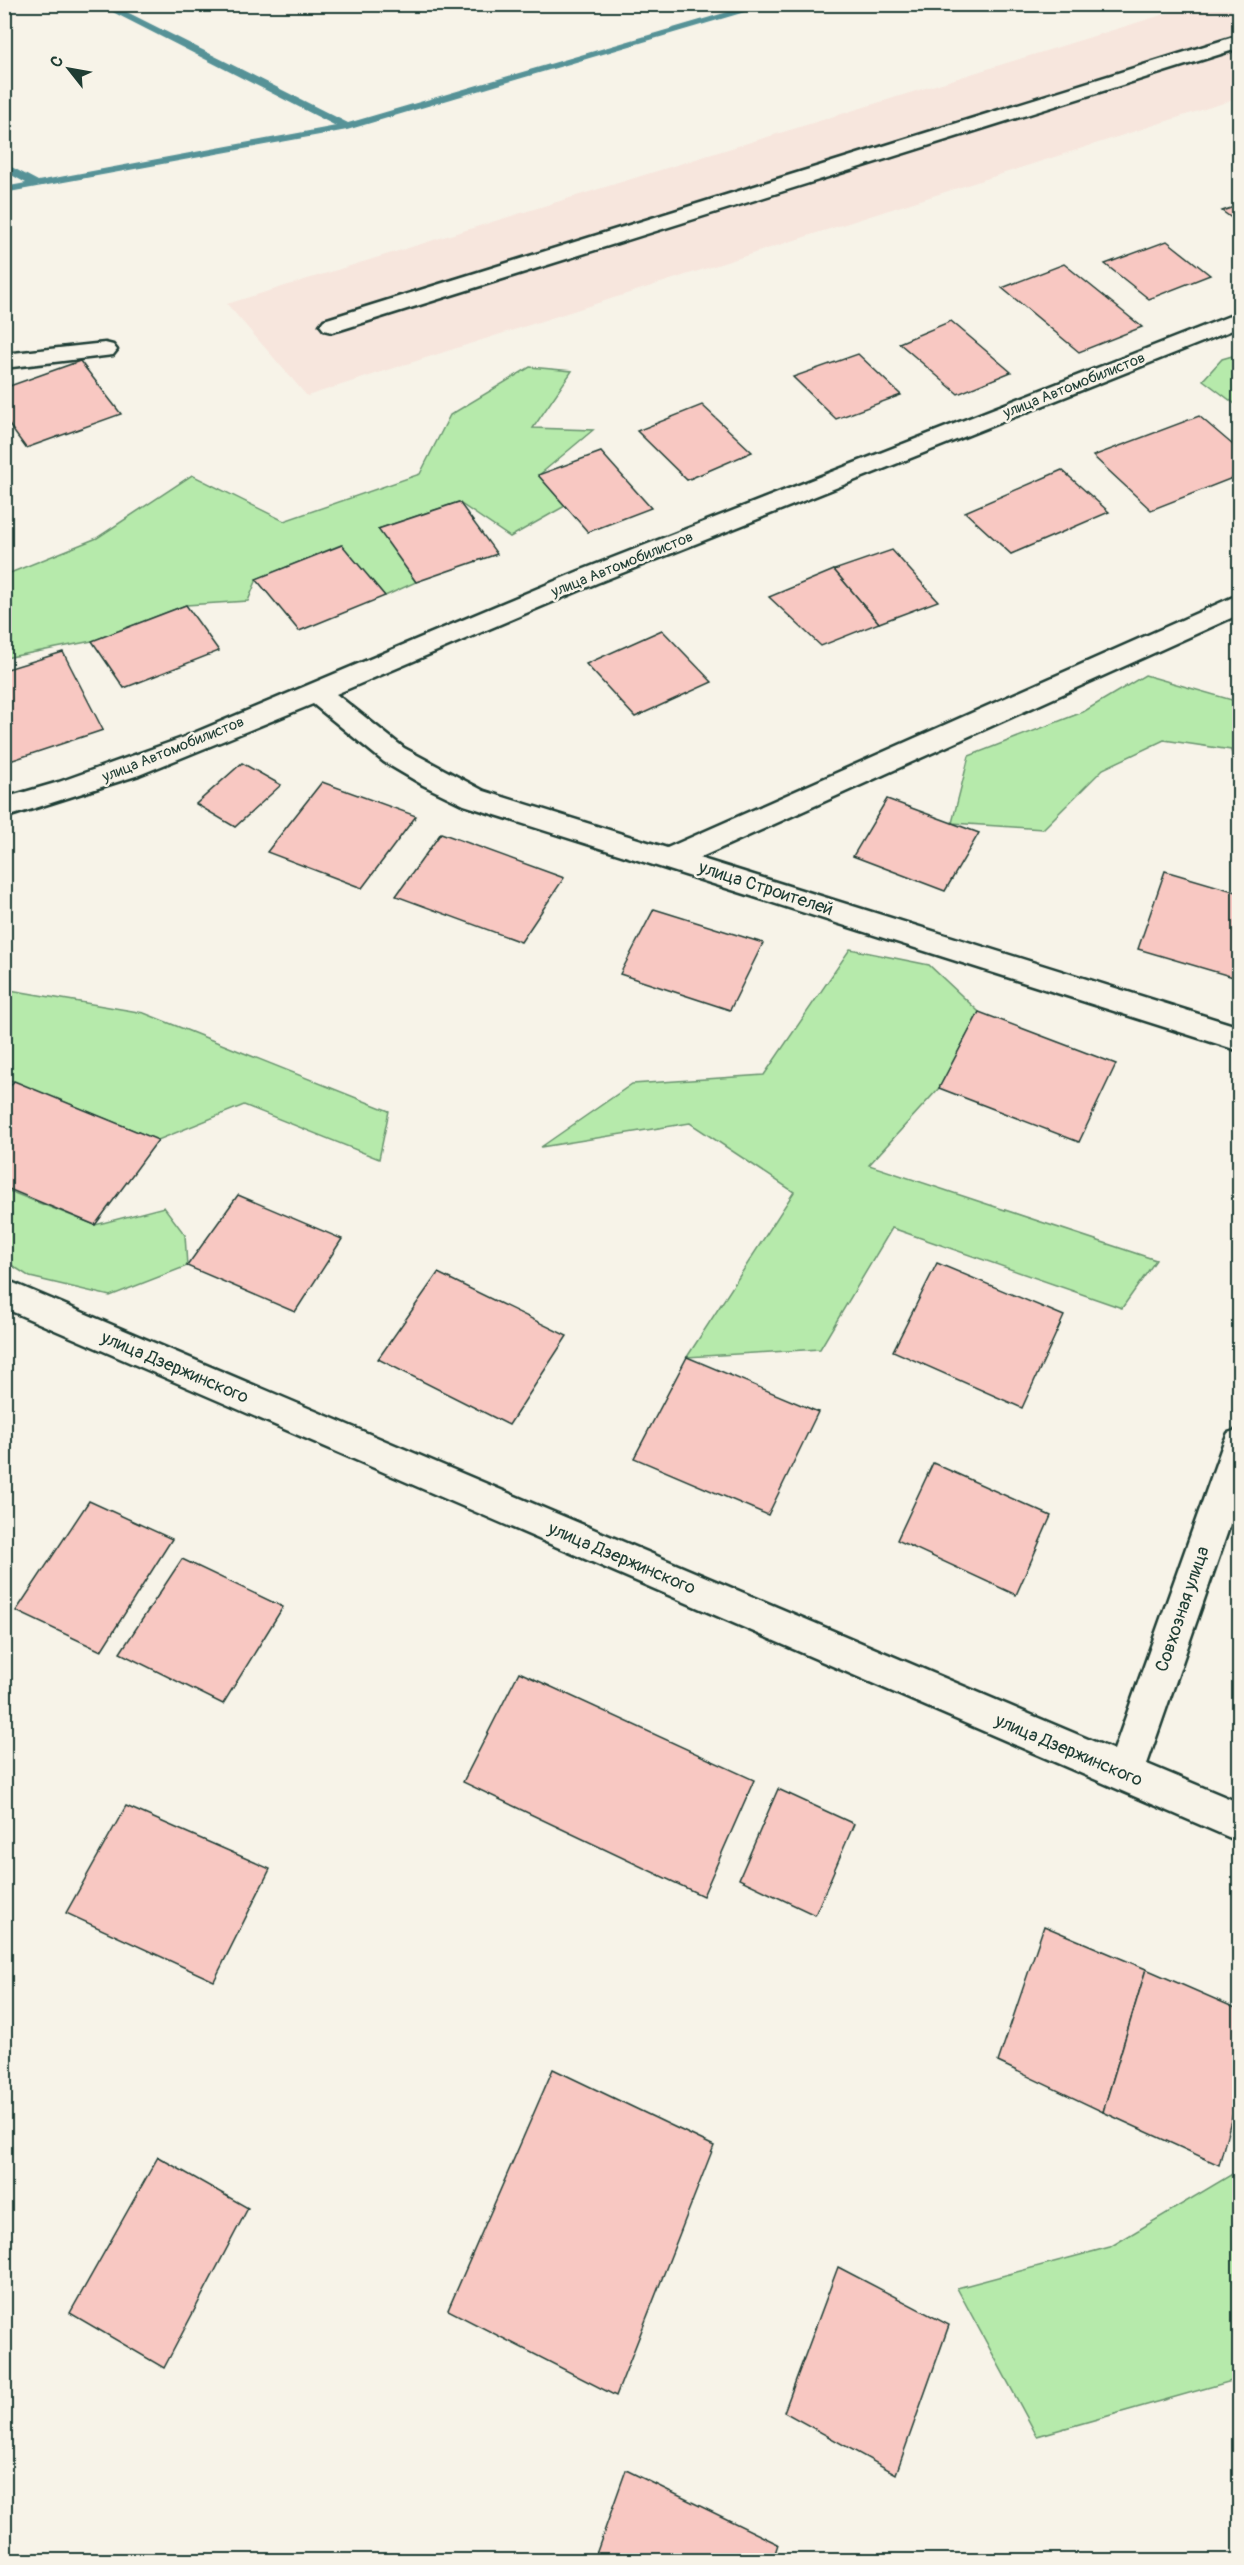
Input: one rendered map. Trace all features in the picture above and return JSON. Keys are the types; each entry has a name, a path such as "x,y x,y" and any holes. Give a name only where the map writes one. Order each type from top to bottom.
{"street":[{"path":"332,325 1239,41"},
{"name":"улица Автомобилистов","path":"4,808 143,762 493,616 1239,319"},
{"path":"4,361 105,350"},
{"path":"672,858 1239,603"},
{"name":"улица Строителей","path":"315,691 394,755 474,798 672,858 1239,1039"},
{"name":"улица Дзержинского","path":"4,1293 1239,1823"},
{"name":"Совхозная улица","path":"1125,1774 1239,1444"}],"shaded area":[{"path":"1194,5 1239,5 1239,98 307,396 227,304"}],"green space":[{"path":"1240,354 1239,407 1203,380 1222,359"},
{"path":"530,367 572,371 533,428 593,430 539,475 565,506 510,537 458,502 378,529 416,582 385,596 341,545 257,579 248,601 186,605 92,641 5,658 5,575 97,538 192,475 284,521 420,474 450,415"},
{"path":"1145,675 1239,702 1239,787 1231,750 1164,740 1103,769 1043,829 952,823 969,756 1083,712"},
{"path":"850,949 929,965 979,1012 939,1088 869,1165 1156,1260 1122,1308 892,1228 820,1349 687,1357 794,1192 690,1123 541,1147 632,1084 764,1075"},
{"path":"4,989 144,1013 389,1111 379,1159 244,1105 158,1140 5,1078"},
{"path":"4,1189 95,1225 164,1207 185,1235 187,1266 110,1296 30,1277 5,1261"},
{"path":"1239,2170 1239,2379 1037,2436 957,2288 1110,2247"}],"building":[{"path":"1240,205 1240,224 1222,211"},
{"path":"1167,241 1210,275 1149,299 1105,264"},
{"path":"1064,264 1142,327 1079,352 1002,288"},
{"path":"951,321 1011,372 958,394 899,343"},
{"path":"858,354 901,395 836,419 793,377"},
{"path":"80,361 121,414 26,448 4,418 4,388"},
{"path":"702,405 752,452 687,480 637,431"},
{"path":"1199,416 1240,451 1240,475 1151,510 1093,456"},
{"path":"601,452 651,508 588,532 538,475"},
{"path":"1062,470 1109,512 1011,554 965,512"},
{"path":"459,502 497,554 416,582 378,529"},
{"path":"342,545 385,596 299,631 256,579"},
{"path":"892,550 938,601 879,623 834,570"},
{"path":"834,570 879,623 821,646 769,597"},
{"path":"186,605 219,651 124,688 92,641"},
{"path":"662,630 712,682 635,717 586,664"},
{"path":"63,652 103,730 4,763 4,670"},
{"path":"242,763 281,785 235,827 196,804"},
{"path":"322,782 416,816 362,888 267,852"},
{"path":"887,799 979,833 945,891 853,856"},
{"path":"441,833 564,878 521,942 396,896"},
{"path":"1165,871 1240,893 1240,979 1138,949"},
{"path":"654,909 763,943 730,1010 620,974"},
{"path":"979,1012 1116,1064 1079,1142 939,1088"},
{"path":"14,1081 158,1140 95,1225 4,1187 4,1094"},
{"path":"238,1195 342,1239 295,1312 187,1266"},
{"path":"937,1263 1064,1316 1022,1408 893,1351"},
{"path":"438,1273 567,1336 509,1425 378,1359"},
{"path":"687,1357 818,1412 768,1515 634,1458"},
{"path":"933,1463 1051,1516 1016,1595 897,1540"},
{"path":"89,1501 172,1539 101,1651 16,1611"},
{"path":"182,1559 283,1607 223,1704 120,1653"},
{"path":"519,1672 754,1780 703,1896 463,1782"},
{"path":"778,1789 854,1824 815,1915 739,1879"},
{"path":"126,1806 270,1869 214,1981 66,1913"},
{"path":"1044,1926 1146,1969 1103,2112 998,2062"},
{"path":"1146,1969 1240,2010 1240,2087 1219,2165 1103,2112"},
{"path":"553,2069 714,2146 616,2396 448,2310"},
{"path":"158,2157 248,2208 164,2368 70,2313"},
{"path":"838,2267 949,2325 896,2474 784,2412"},
{"path":"626,2470 778,2544 773,2560 594,2560"}],"waterway":[{"path":"102,4 347,127"},
{"path":"347,127 767,4"},
{"path":"4,190 347,127"},
{"path":"4,166 36,184"}]}
